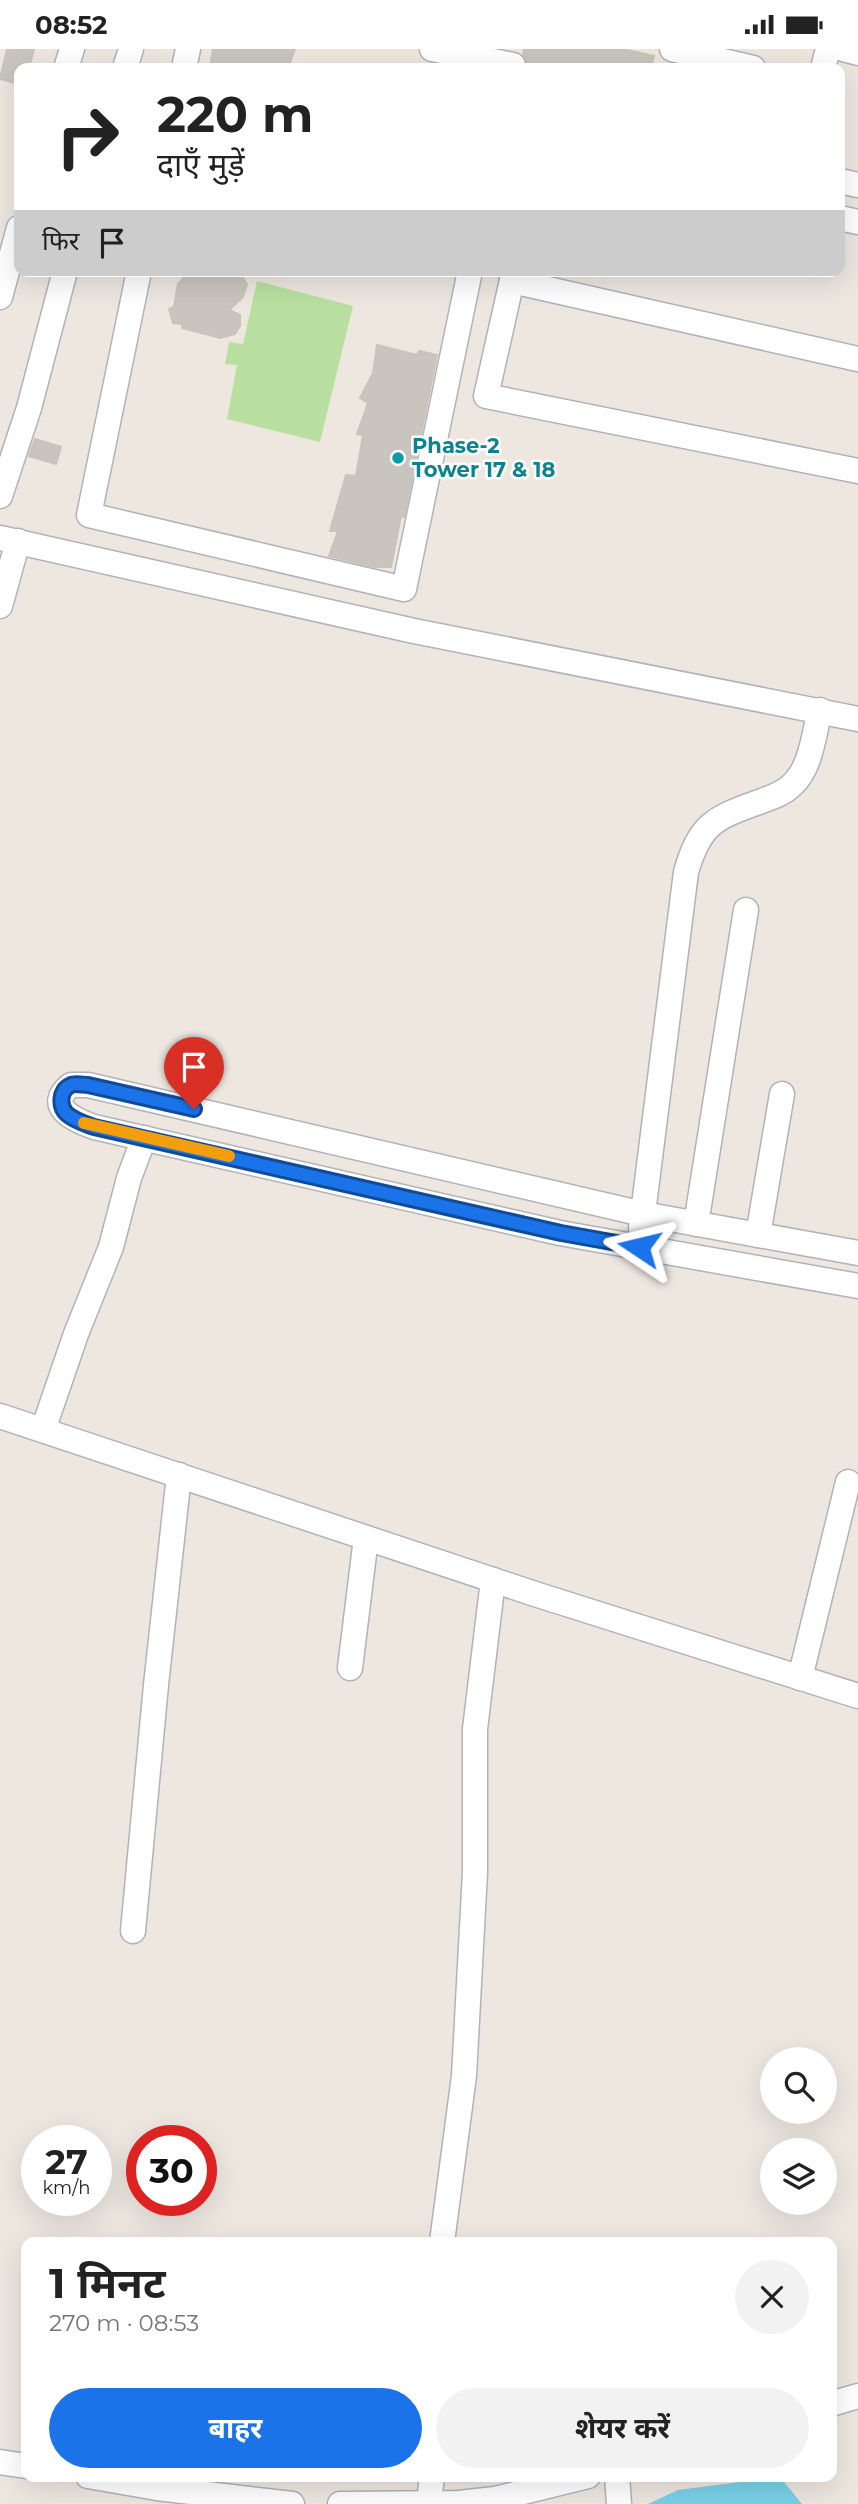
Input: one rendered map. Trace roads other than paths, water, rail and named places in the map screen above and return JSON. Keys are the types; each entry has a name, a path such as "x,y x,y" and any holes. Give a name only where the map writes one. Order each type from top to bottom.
{"street":[{"path":"432,49 514,61"},
{"path":"843,49 858,53"},
{"path":"678,56 719,63"},
{"path":"0,297 14,246"},
{"path":"0,496 29,408 63,277"},
{"path":"138,277 89,515 404,589 469,277"},
{"path":"513,277 486,396 858,471"},
{"path":"517,277 858,359"},
{"path":"0,606 9,540 414,631 858,719"},
{"path":"639,1247 686,872 692,852 704,829 726,813 776,796 792,785 803,772 820,711"},
{"path":"696,1224 747,910"},
{"path":"858,1253 643,1214 88,1085 71,1085 65,1090 61,1107 66,1114 78,1121 561,1233 858,1286"},
{"path":"758,1235 782,1094"},
{"path":"43,1430 76,1334 111,1247 128,1178 144,1137"},
{"path":"394,1194 404,1158"},
{"path":"0,1416 493,1580 858,1696"},
{"path":"133,1931 179,1475"},
{"path":"800,1678 848,1482"},
{"path":"349,1668 366,1538"},
{"path":"443,2237 466,2054 475,1872 475,1729 493,1580"},
{"path":"837,2402 858,2396"},
{"path":"0,2462 21,2465"},
{"path":"122,2482 292,2504"},
{"path":"429,2503 431,2482"},
{"path":"340,2504 459,2504 495,2499 564,2482"},
{"path":"617,2482 619,2504"}],"water":[{"path":"740,2482 784,2482 802,2504 648,2504 678,2490"}],"place":[{"name":"Phase-2 Tower 17 & 18","path":"398,458"}]}
